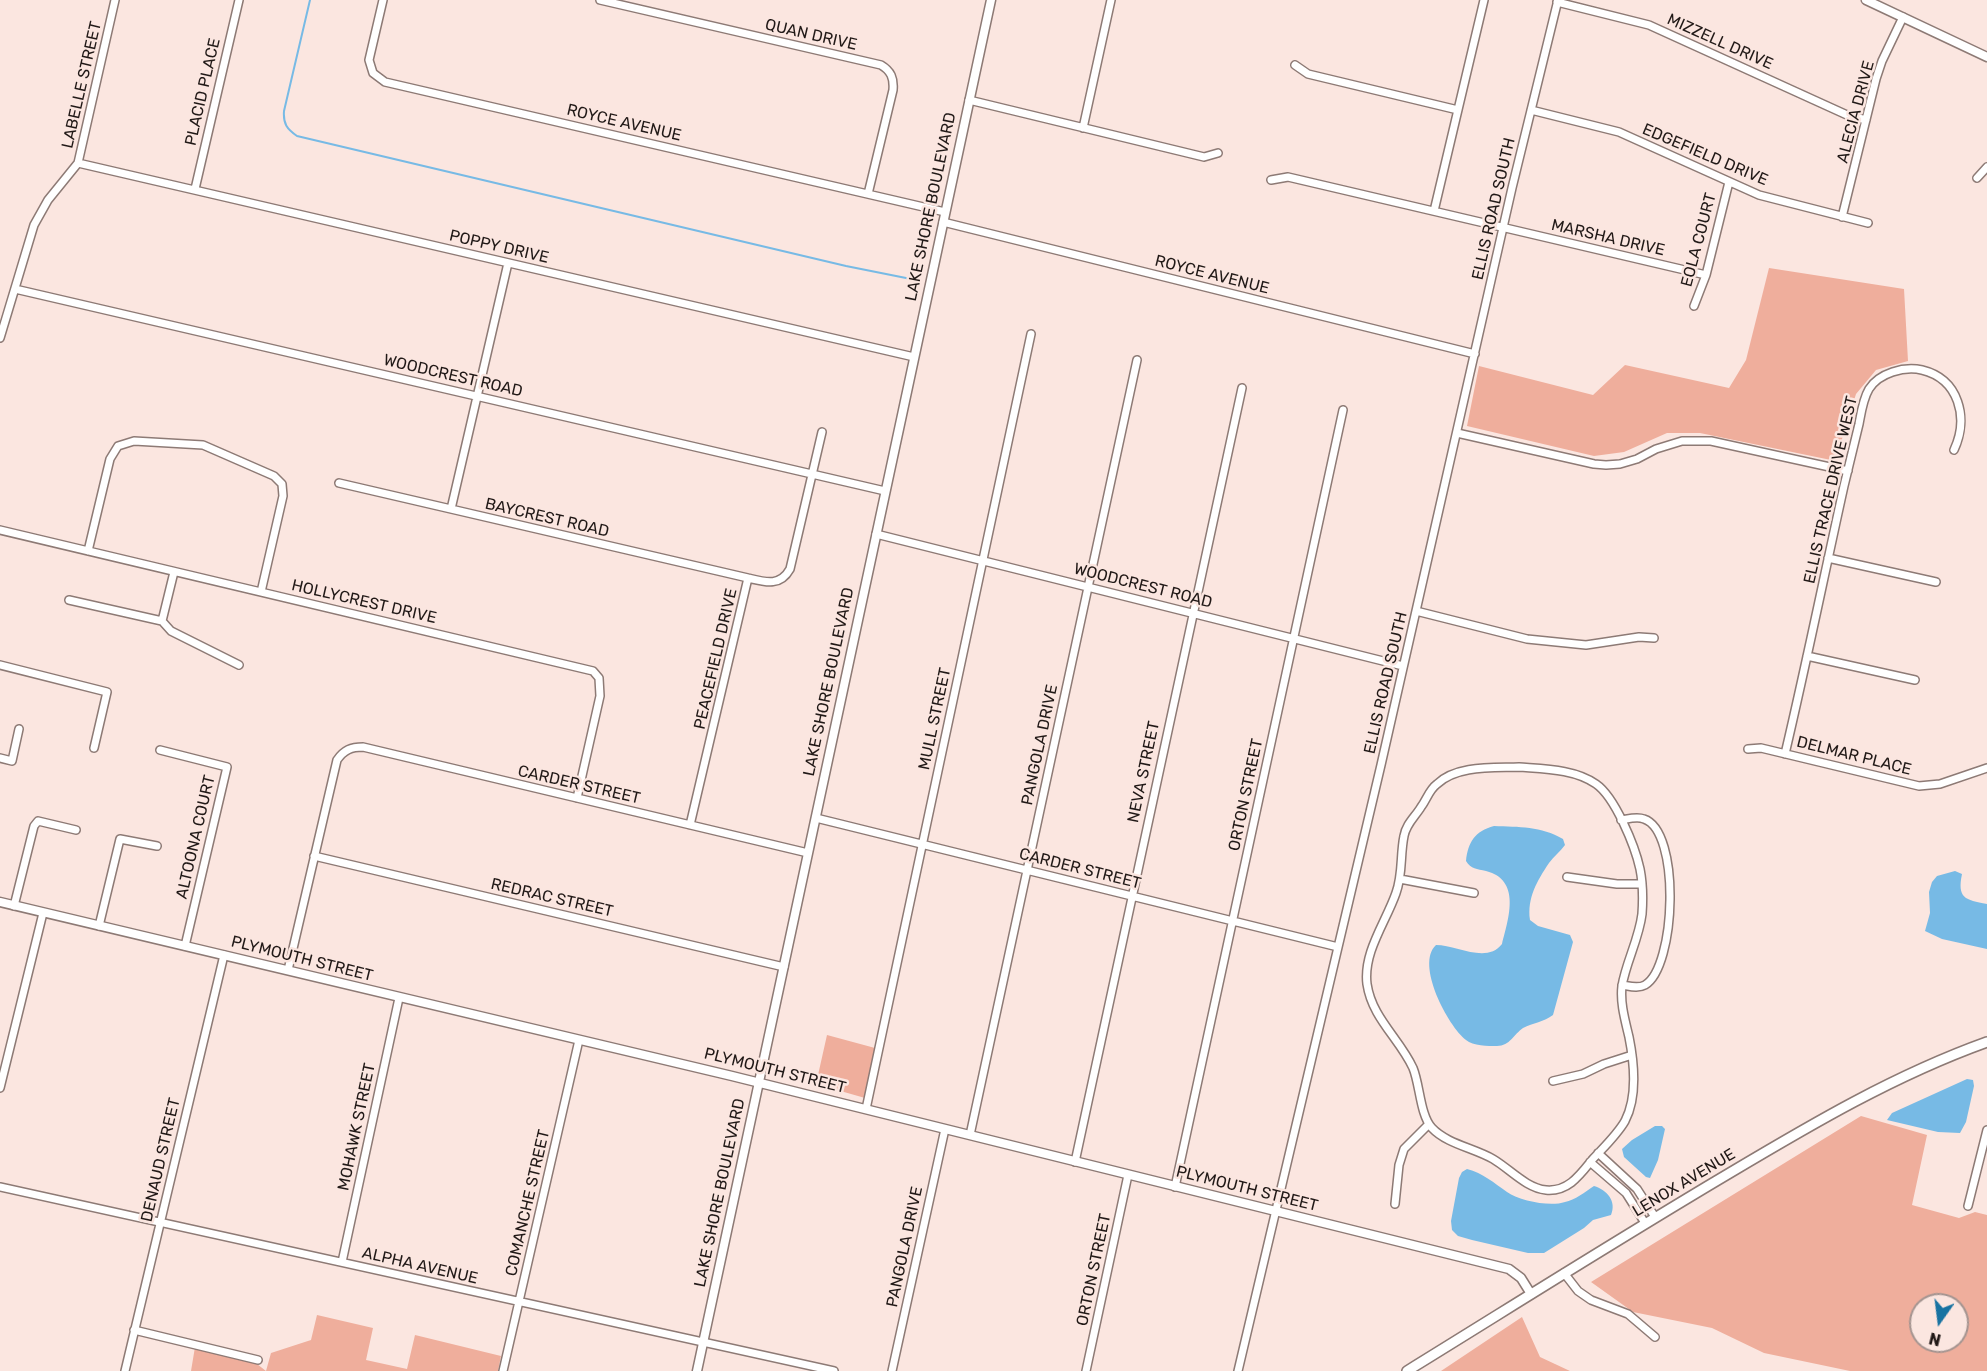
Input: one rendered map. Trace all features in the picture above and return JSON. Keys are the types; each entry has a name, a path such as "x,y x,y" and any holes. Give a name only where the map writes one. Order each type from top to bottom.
{"main road":[{"name":"LENOX AVENUE","path":"1407,1371 1645,1223 1801,1130 1877,1089 1944,1058 1987,1042"}],"street":[{"name":"LABELLE STREET","path":"0,338 34,225 48,200 78,163 116,0"},
{"name":"PLACID PLACE","path":"195,189 238,0"},
{"name":"ROYCE AVENUE","path":"382,0 369,60 373,74 385,82 945,212"},
{"name":"QUAN DRIVE","path":"600,0 881,65 887,69 894,81 893,90 868,194"},
{"name":"LAKE SHORE BOULEVARD","path":"697,1371 991,0"},
{"path":"1083,128 1111,0"},
{"path":"1434,212 1484,0"},
{"path":"1866,0 1987,57"},
{"name":"ELLIS ROAD SOUTH","path":"1238,1371 1404,666 1503,228 1558,1"},
{"name":"MIZZELL DRIVE","path":"1558,1 1649,25 1848,116 1866,120"},
{"name":"ALECIA DRIVE","path":"1842,217 1882,61 1903,17"},
{"path":"1295,65 1308,74 1458,110"},
{"path":"969,100 1204,157 1218,153"},
{"name":"EDGEFIELD DRIVE","path":"1531,110 1619,132 1759,195 1869,223"},
{"name":"POPPY DRIVE","path":"78,163 914,357"},
{"path":"1977,178 1987,167"},
{"name":"MARSHA DRIVE","path":"1271,180 1288,177 1706,275"},
{"name":"EOLA COURT","path":"1694,306 1706,275 1729,182"},
{"name":"ROYCE AVENUE","path":"943,222 1475,354"},
{"path":"451,509 508,263"},
{"name":"WOODCREST ROAD","path":"15,289 885,491"},
{"name":"MULL STREET","path":"866,1109 1031,334"},
{"name":"PANGOLA DRIVE","path":"970,1136 1137,360"},
{"name":"ELLIS TRACE DRIVE WEST","path":"1785,754 1863,406 1869,390 1886,375 1904,369 1930,372 1941,378 1955,394 1961,414 1961,426 1954,450"},
{"name":"NEVA STREET","path":"1075,1162 1242,388"},
{"name":"ORTON STREET","path":"1176,1187 1343,410"},
{"name":"PEACEFIELD DRIVE","path":"690,825 748,578 774,582 780,580 790,569 822,432"},
{"path":"1457,433 1594,464 1620,464 1637,459 1671,443 1695,440 1711,441 1848,471"},
{"path":"88,551 110,459 118,446 134,441 203,445 274,476 282,484 283,496 261,592"},
{"name":"BAYCREST ROAD","path":"339,483 748,578"},
{"name":"HOLLYCREST DRIVE","path":"0,530 593,671 599,678 600,696 577,798"},
{"name":"WOODCREST ROAD","path":"876,534 1404,666"},
{"path":"1828,558 1936,582"},
{"path":"162,621 174,572"},
{"path":"69,600 162,621 171,631 239,665"},
{"path":"1416,611 1527,639 1586,645 1639,637 1654,638"},
{"path":"1808,656 1915,680"},
{"path":"0,665 107,692 94,748"},
{"path":"0,758 12,760 19,729"},
{"name":"CARDER STREET","path":"314,856 337,760 344,751 354,747 363,747 808,853"},
{"name":"DELMAR PLACE","path":"1748,749 1761,748 1919,786 1940,784 1987,768"},
{"name":"ALTOONA COURT","path":"160,750 227,767 185,946"},
{"path":"1519,767 1573,774 1598,785 1608,795 1621,820 1639,866 1642,884 1642,915 1638,936 1622,985 1622,1003 1632,1055 1633,1081 1626,1119 1590,1162 1569,1184 1560,1189 1547,1190 1529,1184 1495,1160 1450,1140 1429,1124 1413,1068 1376,1014 1367,980 1373,946 1400,879 1404,835 1409,823 1435,785 1444,777 1458,772 1519,767"},
{"name":"CARDER STREET","path":"816,818 1338,947"},
{"path":"1621,820 1644,819 1654,828 1664,850 1671,891 1668,930 1654,976 1639,987 1622,985"},
{"path":"14,906 34,826 38,821 76,830"},
{"path":"99,926 120,839 157,846"},
{"path":"288,970 314,856"},
{"name":"REDRAC STREET","path":"314,856 784,967"},
{"path":"1567,877 1617,884 1642,884"},
{"path":"1400,879 1474,893"},
{"name":"PLYMOUTH STREET","path":"0,902 759,1082 1509,1269 1521,1278 1531,1294"},
{"path":"0,1088 43,913"},
{"name":"DENAUD STREET","path":"124,1371 224,955"},
{"name":"MOHAWK STREET","path":"342,1262 399,998"},
{"name":"COMANCHE STREET","path":"503,1371 579,1040"},
{"path":"1553,1081 1583,1074 1632,1055"},
{"path":"1395,1204 1399,1165 1404,1149 1429,1124"},
{"name":"PANGOLA DRIVE","path":"892,1371 945,1129"},
{"path":"1968,1206 1987,1130"},
{"path":"1598,1153 1637,1189 1655,1217"},
{"path":"1590,1162 1626,1193 1645,1223"},
{"name":"ORTON STREET","path":"1086,1371 1128,1175"},
{"name":"ALPHA AVENUE","path":"0,1187 834,1371"},
{"path":"1564,1274 1578,1291 1591,1300 1628,1314 1655,1337"},
{"path":"134,1330 258,1360"}],"shaded area":[{"path":"1769,268 1904,289 1908,361 1876,370 1856,394 1837,455 1831,460 1700,433 1667,433 1624,452 1594,456 1467,426 1479,366 1593,395 1625,365 1729,388 1746,360"},
{"path":"827,1035 875,1048 865,1098 816,1084"},
{"path":"1861,1116 1927,1135 1912,1205 1959,1218 1975,1212 1987,1215 1987,1371 1850,1371 1764,1353 1712,1328 1633,1312 1591,1282"},
{"path":"317,1315 373,1328 366,1360 407,1369 415,1335 501,1356 498,1371 266,1371 271,1353 311,1340"},
{"path":"1522,1317 1540,1357 1570,1371 1441,1371"},
{"path":"195,1347 257,1364 266,1371 191,1371"}],"water":[{"path":"1494,826 1538,829 1563,839 1565,845 1549,863 1534,890 1529,912 1530,920 1538,926 1570,935 1573,942 1553,1015 1523,1028 1509,1042 1497,1046 1473,1043 1459,1033 1436,994 1429,966 1431,954 1436,945 1488,953 1496,950 1502,944 1509,911 1508,891 1504,882 1497,876 1472,867 1466,861 1471,843 1477,834"},
{"path":"1955,871 1962,874 1961,888 1964,896 1987,904 1987,949 1942,939 1925,931 1930,913 1929,892 1932,882 1937,876"},
{"path":"1967,1079 1973,1080 1974,1086 1966,1122 1960,1133 1938,1132 1887,1120 1892,1113"},
{"path":"1655,1126 1662,1126 1665,1129 1658,1160 1650,1178 1624,1157 1622,1149"},
{"path":"1467,1169 1513,1195 1543,1203 1569,1201 1594,1186 1603,1190 1610,1197 1613,1210 1611,1215 1593,1220 1544,1253 1528,1253 1472,1240 1458,1236 1452,1230 1451,1221 1459,1178"}],"waterway":[{"path":"310,0 284,111 286,126 297,136 846,266 911,279"}]}
